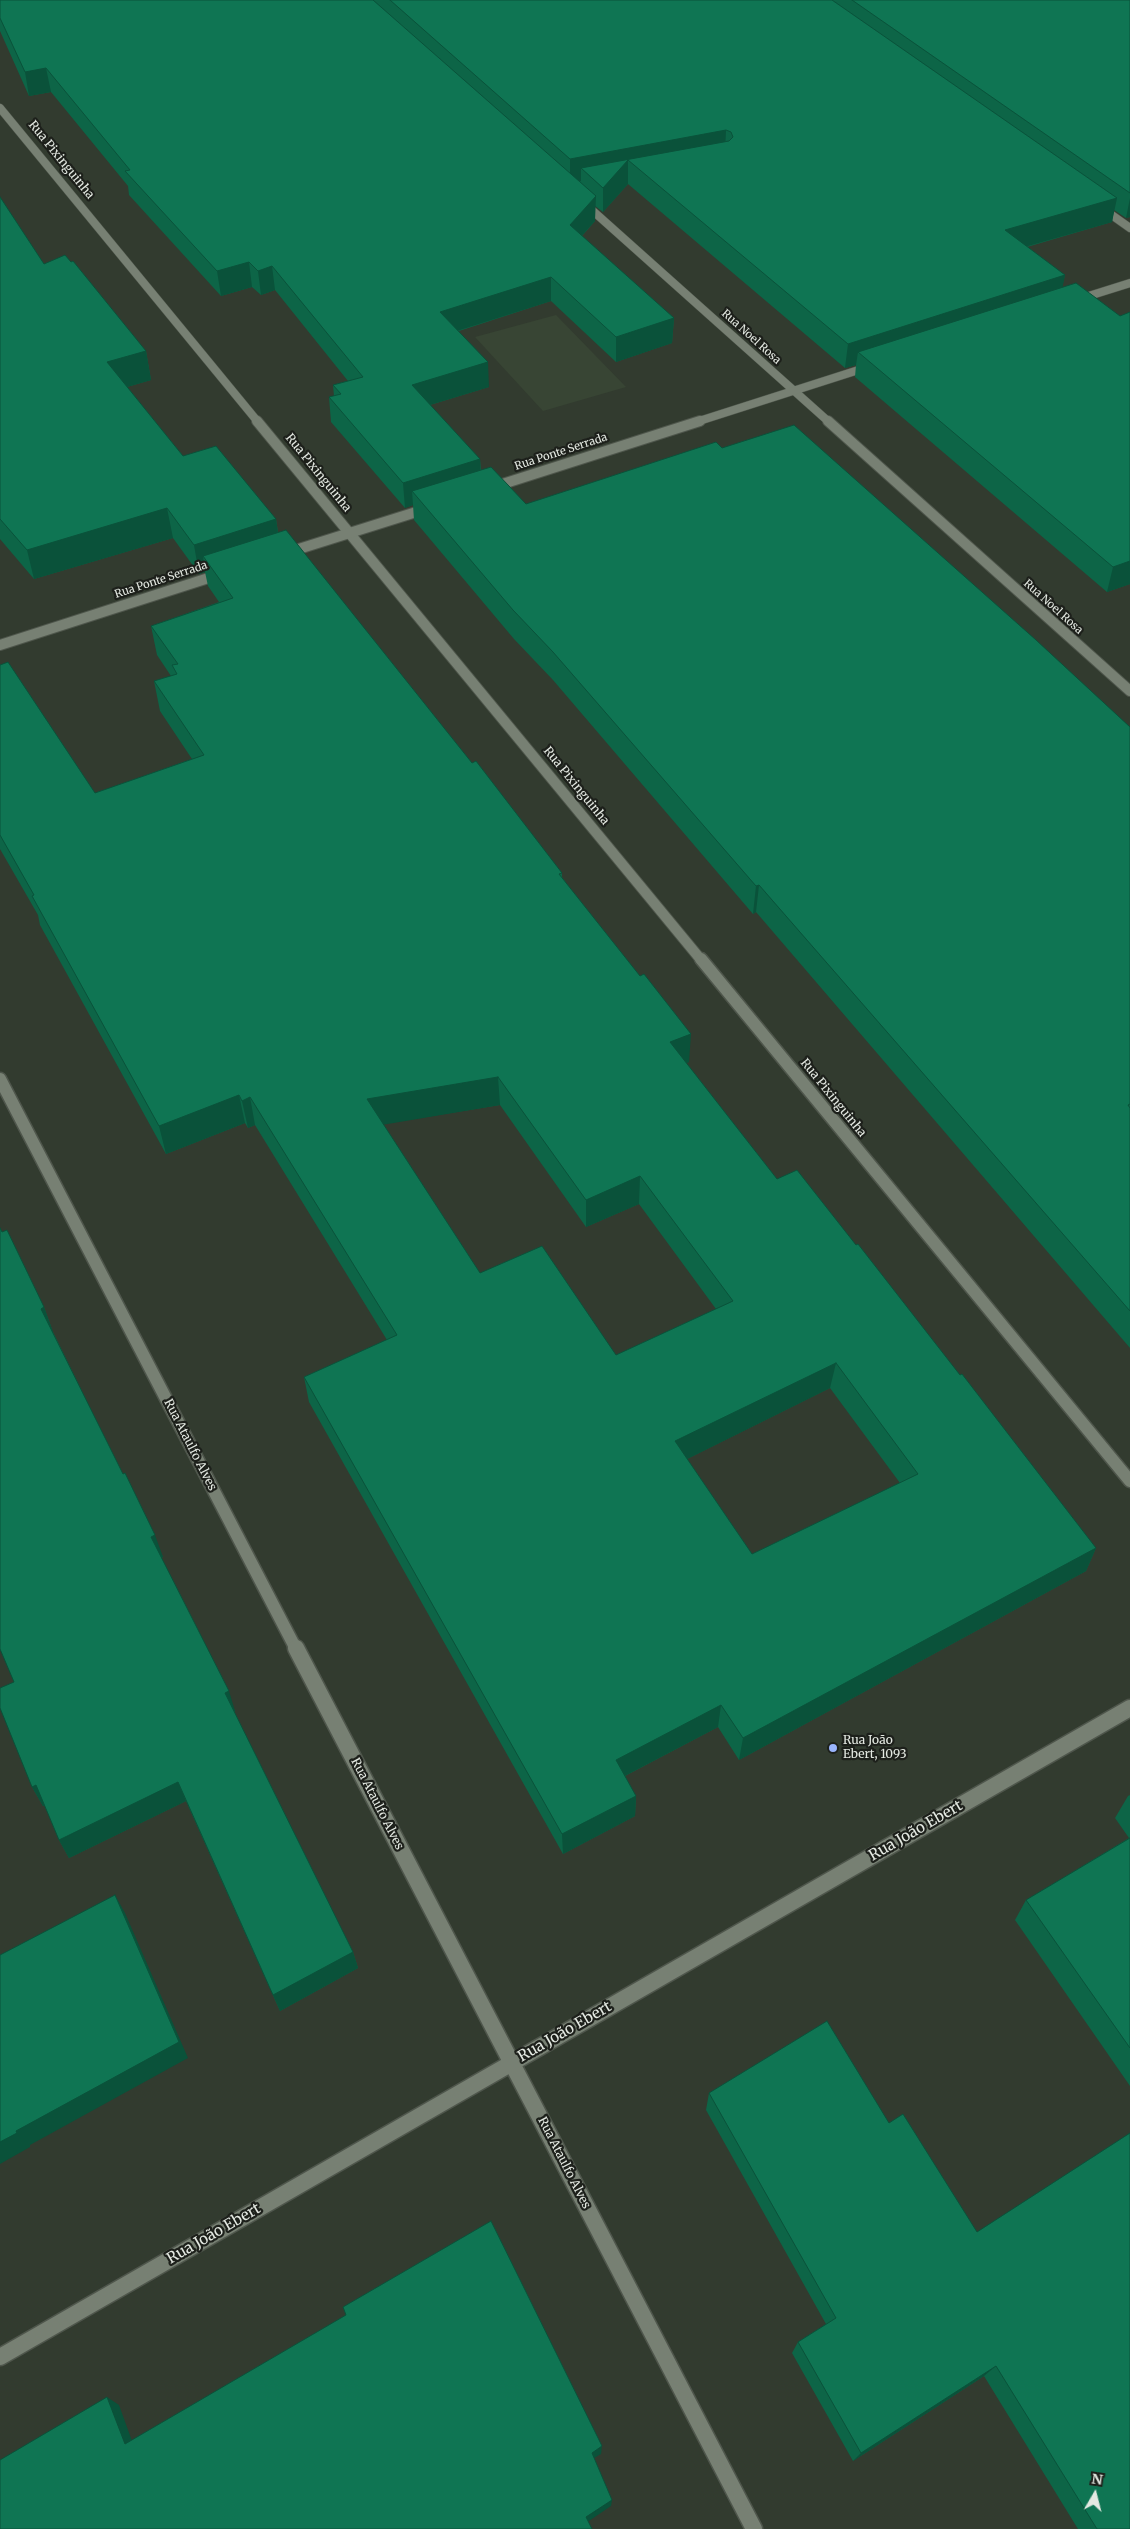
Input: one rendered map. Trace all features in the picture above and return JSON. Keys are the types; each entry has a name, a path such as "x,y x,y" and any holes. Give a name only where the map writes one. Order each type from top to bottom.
{"street":[{"name":"Rua Pixinguinha","path":"0,108 1130,1481"},
{"name":"Rua Noel Rosa","path":"576,196 1130,691"},
{"path":"1090,200 1130,228"},
{"path":"1065,304 1130,283"},
{"name":"Rua Ponte Serrada","path":"482,490 878,364"},
{"path":"274,557 435,506"},
{"name":"Rua Ponte Serrada","path":"0,645 227,572"},
{"name":"Rua Ataulfo Alves","path":"0,1079 754,2529"},
{"name":"Rua João Ebert","path":"0,2357 1130,1708"}],"shaded area":[{"path":"556,315 626,387 543,411 475,337"}],"building":[{"path":"0,0 373,0 596,196 570,225 674,318 616,337 551,277 440,312 488,362 412,385 480,459 403,483 329,397 341,394 333,385 363,377 272,266 258,271 249,262 217,271 125,171 130,170 46,68 25,72 0,18"},
{"path":"390,0 832,0 1117,198 1005,230 1065,275 848,344 628,160 603,188 581,168 729,141 733,137 731,132 726,130 570,159"},
{"path":"852,0 1130,0 1130,193"},
{"path":"0,197 44,264 65,255 71,262 73,261 146,351 107,362 183,456 216,446 276,519 194,545 167,508 27,550 0,519"},
{"path":"1076,283 1120,316 1130,312 1130,561 1113,567 858,352"},
{"path":"794,425 1036,640 1130,727 1130,1104 1128,1105 1130,1108 1130,1311 759,885 756,886 553,652 513,610 412,491 491,467 526,504 716,442 722,448"},
{"path":"286,530 472,763 476,761 562,873 559,874 640,976 644,974 691,1034 670,1042 777,1179 797,1170 856,1245 858,1244 960,1375 962,1374 1096,1548 743,1738 721,1705 616,1760 636,1796 562,1834 304,1377 397,1335 250,1097 242,1101 239,1095 159,1126 0,835 0,665 8,662 95,793 204,755 154,681 177,674 172,665 178,664 151,626 233,598 203,556","holes":["498,1077 586,1200 640,1176 733,1301 616,1355 542,1246 480,1273 367,1099","836,1363 918,1474 752,1554 675,1441"]},
{"path":"0,1228 2,1232 7,1230 44,1307 41,1309 123,1474 125,1473 155,1535 151,1537 229,1691 225,1693 353,1952 273,1995 178,1782 59,1840 36,1785 32,1787 0,1708 0,1688 14,1682 0,1649"},
{"path":"1130,1838 1130,2048 1026,1900"},
{"path":"115,1895 179,2042 16,2131 17,2133 0,2142 0,1955"},
{"path":"827,2021 889,2123 903,2114 977,2232 1130,2133 1130,2529 1097,2529 996,2366 861,2453 798,2342 836,2318 709,2093"},
{"path":"491,2221 602,2446 592,2453 612,2500 586,2517 592,2529 0,2529 0,2460 107,2397 125,2444 346,2315 343,2307"}],"place":[{"name":"Rua João Ebert, 1093","path":"833,1748"}]}
